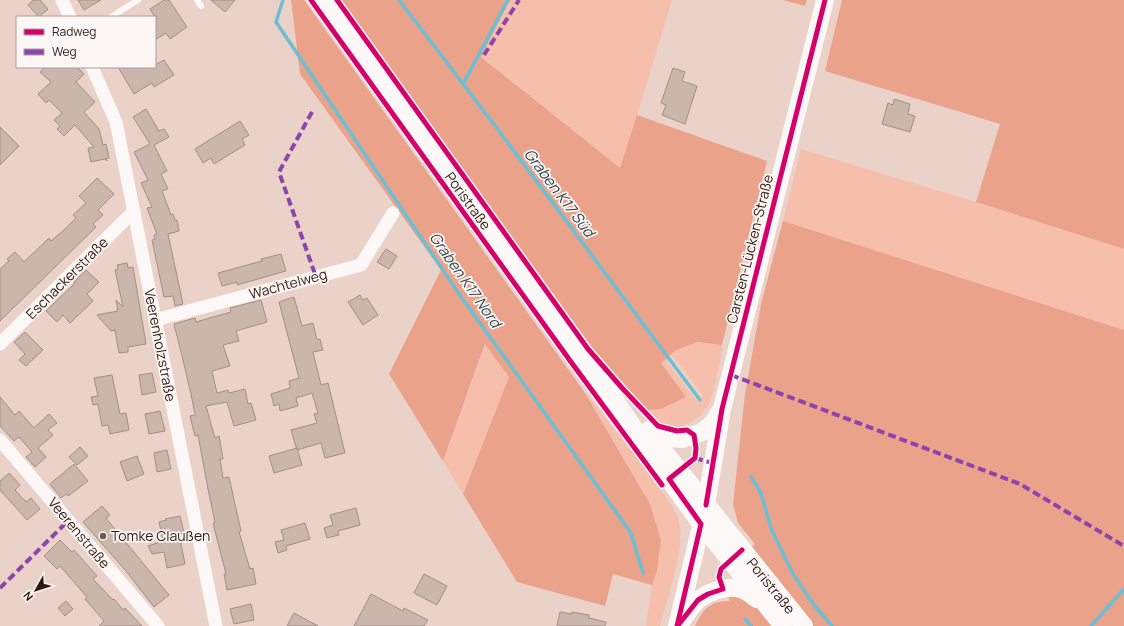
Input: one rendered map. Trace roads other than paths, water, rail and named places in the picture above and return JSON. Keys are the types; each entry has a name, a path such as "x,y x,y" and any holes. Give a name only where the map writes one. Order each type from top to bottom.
{"main road":[{"name":"Poristraße","path":"323,0 571,344 615,400 700,524 783,626"},
{"name":"Carsten-Lücken-Straße","path":"677,626 700,524 706,505 722,409 825,0"},
{"name":"Poristraße","path":"615,400 644,427 680,470 706,505 804,626"},
{"path":"644,427 660,437 682,439 702,432 713,423 722,409"},
{"path":"677,626 698,600 708,594 723,589 742,589 766,605"}],"street":[{"path":"62,0 70,16"},
{"name":"Veerenholzstraße","path":"92,68 116,122 216,626"},
{"name":"Eschackerstraße","path":"0,344 134,211"},
{"name":"Wachtelweg","path":"156,320 361,265 393,213"},
{"name":"Veerenstraße","path":"0,440 158,626"}],"lane":[{"path":"113,16 138,0"},
{"path":"198,0 201,6"}],"waterway":[{"name":"Graben K17 Nord","path":"283,0 276,22 459,294 631,533 643,573"},
{"name":"Graben K17 Süd","path":"399,0 700,400"},
{"path":"463,84 508,0"},
{"name":"Graben K17 Süd","path":"751,477 761,493 772,531 793,574 814,605 832,626"},
{"name":"Graben K17 Süd","path":"1091,626 1124,589"},
{"name":"Graben K17 Nord","path":"745,619 751,626"}],"place":[{"name":"Tomke Claußen","path":"103,536"}]}
